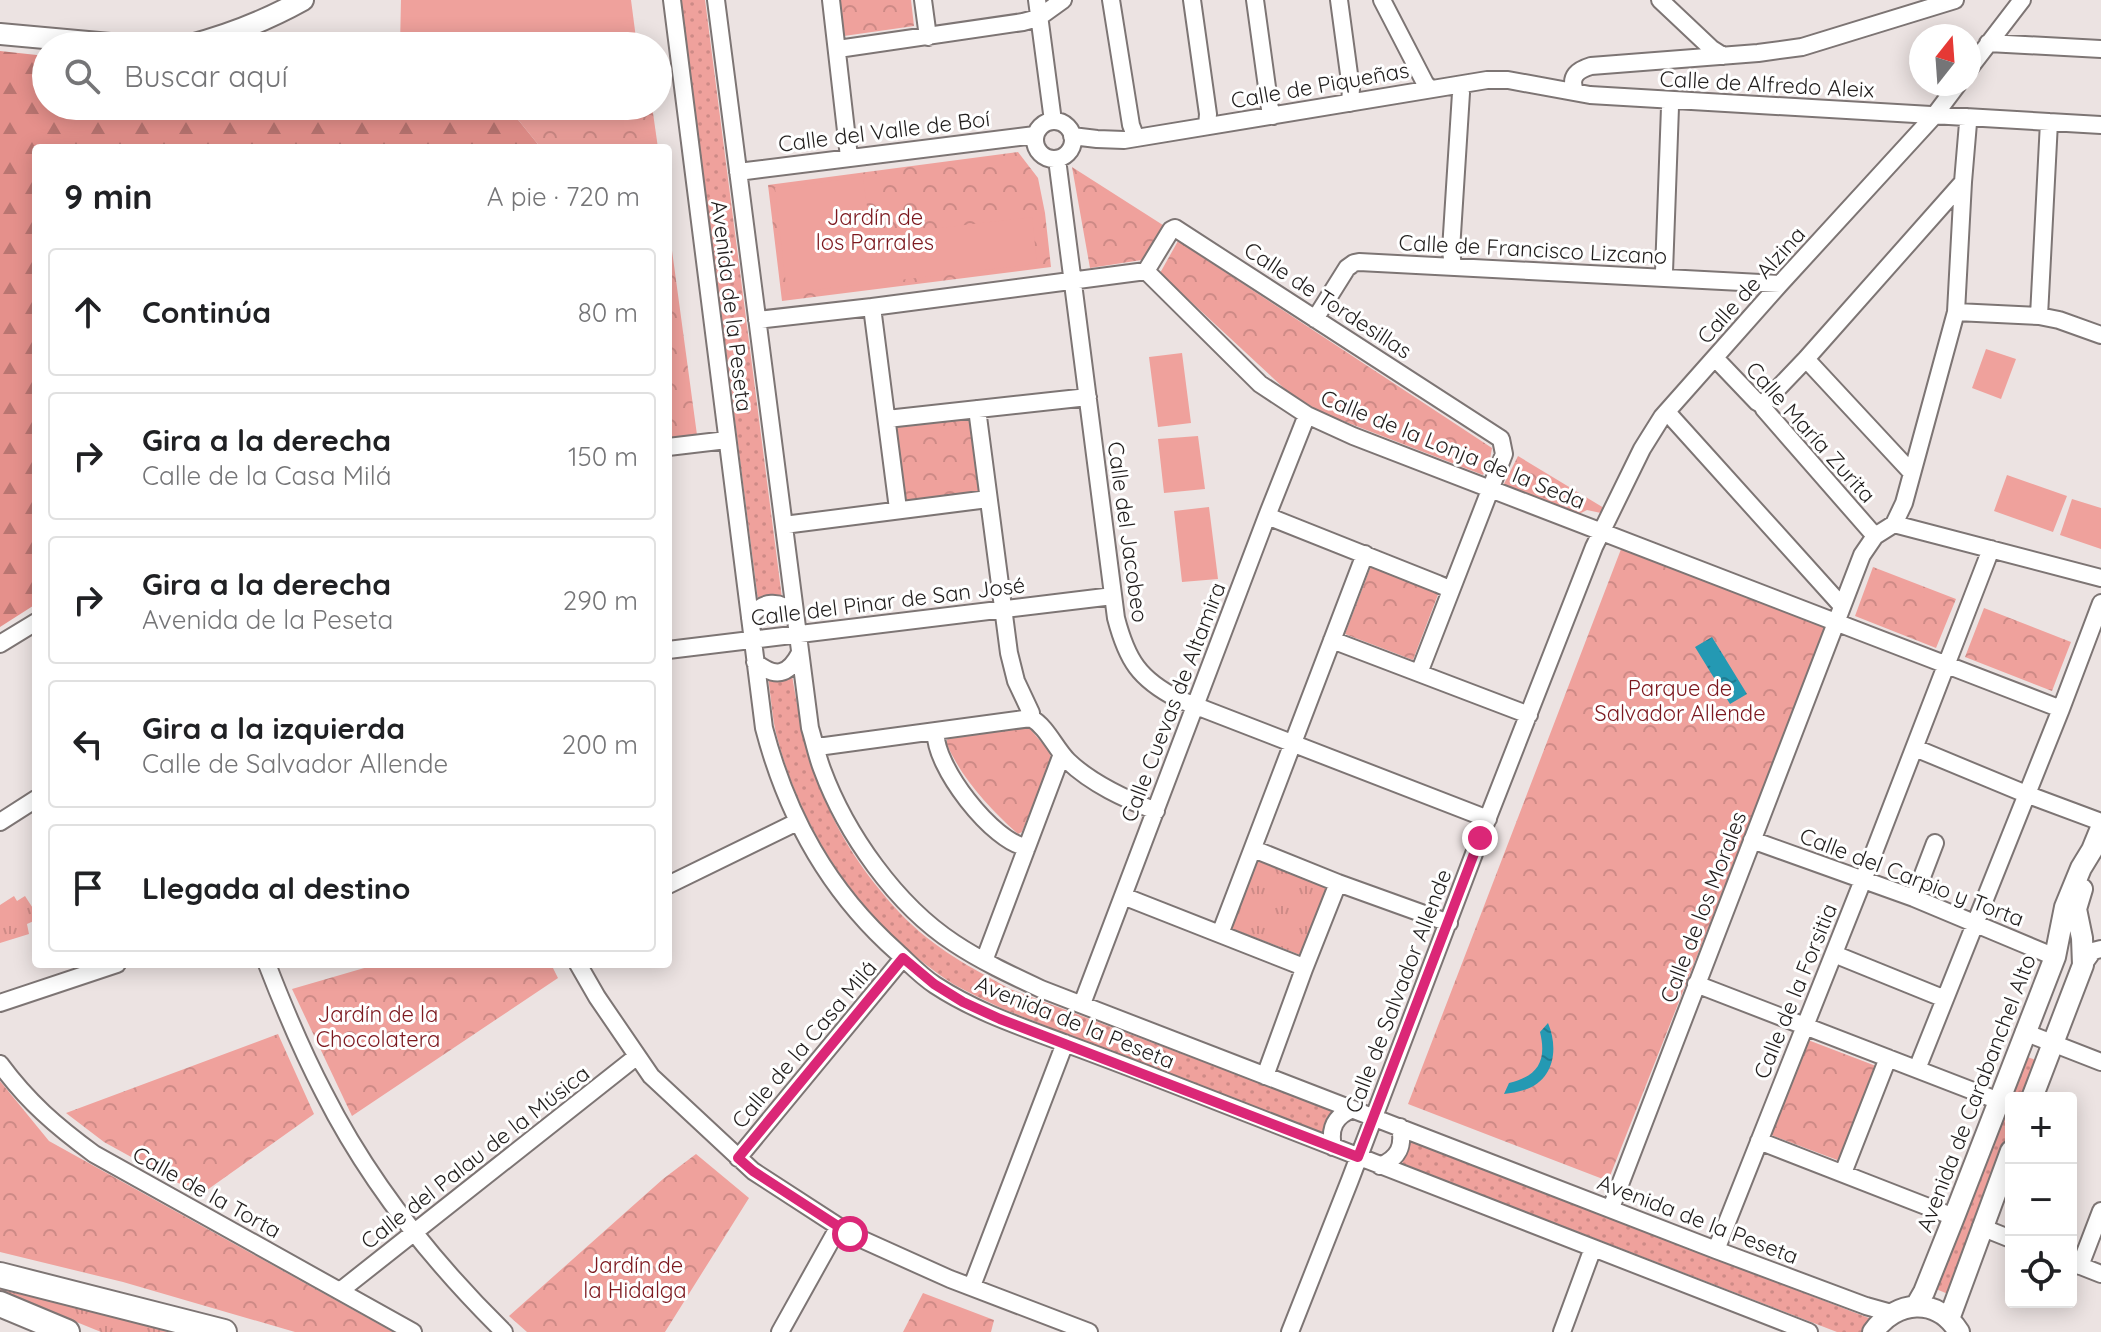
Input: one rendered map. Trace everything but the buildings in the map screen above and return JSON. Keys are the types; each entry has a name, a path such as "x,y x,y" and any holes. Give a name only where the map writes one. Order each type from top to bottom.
{"highway":[{"path":"0,1275 224,1332"},
{"path":"0,1304 67,1332"}],"main road":[{"path":"244,27 276,0"},
{"path":"229,32 303,0"},
{"path":"0,34 32,37"},
{"name":"Avenida de Carabanchel Alto","path":"1916,1306 2055,957 2065,907 2101,828"},
{"name":"Avenida de Carabanchel Alto","path":"2034,1092 2083,965 2076,909 2091,863 2092,850"},
{"path":"1873,1332 1891,1313 1916,1306 1928,1308 1954,1325 1981,1227 2006,1164"}],"street":[{"name":"Avenida de la Peseta","path":"672,0 767,740 797,822 848,903 876,934 934,984 1000,1019 1809,1332"},
{"name":"Avenida de la Peseta","path":"716,0 810,728 822,769 841,811 868,857 905,902 953,943 1011,975 1716,1250 1891,1313"},
{"path":"831,0 849,157"},
{"path":"923,0 928,37"},
{"path":"1037,0 1053,121"},
{"path":"838,49 1023,22 1038,18 1063,0"},
{"path":"1111,0 1131,125 1136,138"},
{"path":"1192,0 1208,114 1207,126"},
{"path":"1255,0 1273,116"},
{"path":"1339,0 1351,89 1350,103"},
{"path":"1382,0 1430,89"},
{"path":"1660,0 1723,56"},
{"path":"1575,91 1575,74 1591,66 1802,47 1955,0"},
{"path":"1981,53 2022,0"},
{"path":"1988,43 2101,49"},
{"name":"Calle de Piqueñas","path":"1072,136 1116,140 1136,138 1487,80 1508,80 1575,91"},
{"path":"1453,267 1451,250 1461,93 1458,85"},
{"name":"Calle de Alfredo Aleix","path":"1575,91 1668,101 2101,125"},
{"name":"Calle de Alzina","path":"1601,532 1655,426 1949,96"},
{"path":"1665,277 1668,101"},
{"path":"1875,536 1894,524 1904,503 1956,312 1967,117"},
{"path":"1053,121 1067,127 1072,136 1069,153 1057,159 1039,153 1035,141 1035,135 1042,125 1053,121"},
{"path":"2039,316 2049,122"},
{"name":"Calle del Valle de Boí","path":"738,172 1035,135"},
{"name":"Calle del Jacobeo","path":"1057,159 1116,618 1123,645 1140,673 1157,688 1196,706 1488,819"},
{"path":"1762,405 1963,182"},
{"name":"Calle de Tordesillas","path":"1146,271 1175,228 1501,439 1504,454 1490,489"},
{"name":"Calle de Francisco Lizcano","path":"1315,319 1347,268 1354,263 1780,284"},
{"path":"757,320 1146,271"},
{"name":"Calle de la Lonja de la Seda","path":"1146,271 1260,384 1307,415 1353,436 1601,532 1839,614 1946,665 2061,709"},
{"path":"872,307 898,509"},
{"path":"1956,312 2039,316 2101,335"},
{"name":"Calle María Zurita","path":"1715,358 1762,405 1875,536"},
{"path":"1806,359 1912,473"},
{"path":"887,419 1088,397"},
{"path":"977,409 1009,653 1031,718"},
{"path":"1667,412 1839,614"},
{"name":"Calle Cuevas de Altamira","path":"1082,1004 1307,415"},
{"path":"672,447 727,440"},
{"path":"1419,673 1490,489"},
{"path":"784,525 988,499"},
{"path":"1267,516 1445,587 1449,592"},
{"path":"1894,524 2101,578"},
{"name":"Calle de Salvador Allende","path":"1290,1332 1601,532"},
{"name":"Calle de los Morales","path":"1611,1208 1862,555 1875,536"},
{"name":"Calle de la Forsitia","path":"1716,1250 1991,549"},
{"path":"1220,934 1365,554"},
{"name":"Calle del Pinar de San José","path":"672,650 1113,596"},
{"path":"750,618 760,607 775,603 783,605 795,615"},
{"path":"1917,1069 2101,603"},
{"path":"0,644 32,624"},
{"path":"1332,640 1529,715"},
{"path":"755,662 768,671 779,673 792,665 800,653"},
{"path":"815,745 1031,718 1070,762 1102,786 1156,811"},
{"path":"936,731 936,742 945,763 971,804 1005,838 1027,847"},
{"path":"1915,748 2101,822"},
{"path":"984,961 1062,754"},
{"path":"0,822 32,802"},
{"path":"672,883 797,822"},
{"name":"Calle del Carpio y Torta","path":"1752,840 1914,898 2055,957"},
{"path":"1914,898 1935,843"},
{"path":"1252,851 1449,923"},
{"path":"1265,1076 1338,883"},
{"path":"1123,896 1305,965"},
{"path":"2083,965 2093,951 2101,949"},
{"path":"1834,954 1945,999"},
{"name":"Calle de la Casa Milá","path":"738,1158 903,958"},
{"path":"0,1003 105,968"},
{"path":"269,968 324,1094 367,1166 414,1234 504,1332"},
{"path":"580,968 651,1076 753,1171 838,1228 950,1279 1089,1332"},
{"path":"1696,984 1999,1101"},
{"path":"2024,1032 2101,1062"},
{"path":"972,1286 1065,1043"},
{"name":"Calle del Palau de la Música","path":"340,1291 636,1057"},
{"path":"1843,1173 1888,1058"},
{"name":"Calle de la Torta","path":"0,1064 53,1124 94,1154 413,1332"},
{"path":"1333,1147 1331,1132 1334,1123 1344,1112 1353,1109"},
{"path":"1380,1166 1399,1152 1400,1127"},
{"path":"1759,1141 1954,1217"},
{"path":"2077,1262 2101,1211"},
{"path":"1981,1227 2005,1237"},
{"path":"780,1332 838,1228"},
{"path":"1562,1332 1593,1248"},
{"path":"2077,1264 2101,1274"}],"green space":[{"path":"401,0 631,0 635,32 400,32"},
{"path":"681,0 705,0 782,598 758,600"},
{"path":"839,0 911,0 914,26 844,36"},
{"path":"0,51 32,54 32,120 518,120 538,144 32,144 32,607 0,627"},
{"path":"518,120 654,120 657,144 538,144"},
{"name":"Jardín de los Parrales","path":"1018,152 1038,178 1051,267 782,301 768,185"},
{"path":"1072,167 1166,227 1148,259 1090,268"},
{"path":"863,177 871,236 1032,217 1037,264 787,293 775,188"},
{"path":"1178,241 1492,448 1483,475 1320,412 1286,390 1160,273"},
{"path":"672,251 697,435 672,438"},
{"path":"1986,349 2016,359 2001,399 1972,388"},
{"path":"1182,353 1191,423 1158,427 1149,357"},
{"path":"977,409 988,499 898,509 887,419"},
{"path":"1198,436 1205,489 1164,493 1158,439"},
{"path":"1518,456 1604,508 1601,513 1587,510 1579,514 1503,486"},
{"path":"2007,475 2067,496 2053,532 1994,511"},
{"path":"2072,499 2101,508 2101,549 2060,535"},
{"path":"1209,507 1218,579 1182,582 1174,511"},
{"name":"Parque de Salvador Allende","path":"1623,544 1828,625 1608,1181 1408,1104"},
{"path":"1371,566 1439,592 1413,660 1345,634"},
{"path":"1873,567 1956,599 1936,648 1855,616"},
{"path":"1984,608 2071,642 2052,691 1965,657"},
{"path":"792,675 803,733 830,811 857,860 899,912 919,931 956,958 1010,989 1334,1111 1327,1122 1325,1135 1003,1009 953,984 921,961 891,935 865,906 841,875 802,808 776,733 768,678"},
{"path":"1030,729 1050,752 1051,760 1022,832 1018,834 977,792 946,743 948,738"},
{"path":"1256,860 1329,888 1303,956 1230,928"},
{"path":"14,896 17,901 25,896 32,907 32,922 27,924 29,934 0,943 0,905"},
{"name":"Jardín de la Chocolatera","path":"364,968 553,968 558,978 352,1116 292,989"},
{"path":"278,1034 314,1114 200,1195 104,1142 66,1113"},
{"path":"1808,1040 1876,1066 1840,1161 1771,1135"},
{"path":"2024,1056 2036,1060 2024,1092 2010,1092"},
{"path":"0,1081 49,1141 393,1332 295,1332 123,1282 0,1252"},
{"path":"2005,1106 2005,1143 1948,1294 1936,1289"},
{"path":"1409,1141 1874,1320 1869,1332 1837,1332 1402,1164"},
{"name":"Jardín de la Hidalga","path":"696,1154 749,1198 665,1332 527,1332 509,1316 663,1179"},
{"path":"0,1286 169,1332 101,1332 0,1291"},
{"path":"923,1293 994,1320 991,1332 903,1332"}],"water":[{"path":"1712,637 1747,694 1730,704 1695,647"},
{"path":"1548,1023 1553,1053 1548,1072 1534,1086 1504,1094 1509,1083 1527,1076 1538,1066 1542,1051 1540,1032"}],"route":[{"path":"850,1234 738,1158 903,958 934,984 1000,1019 1358,1157 1480,838"}]}
